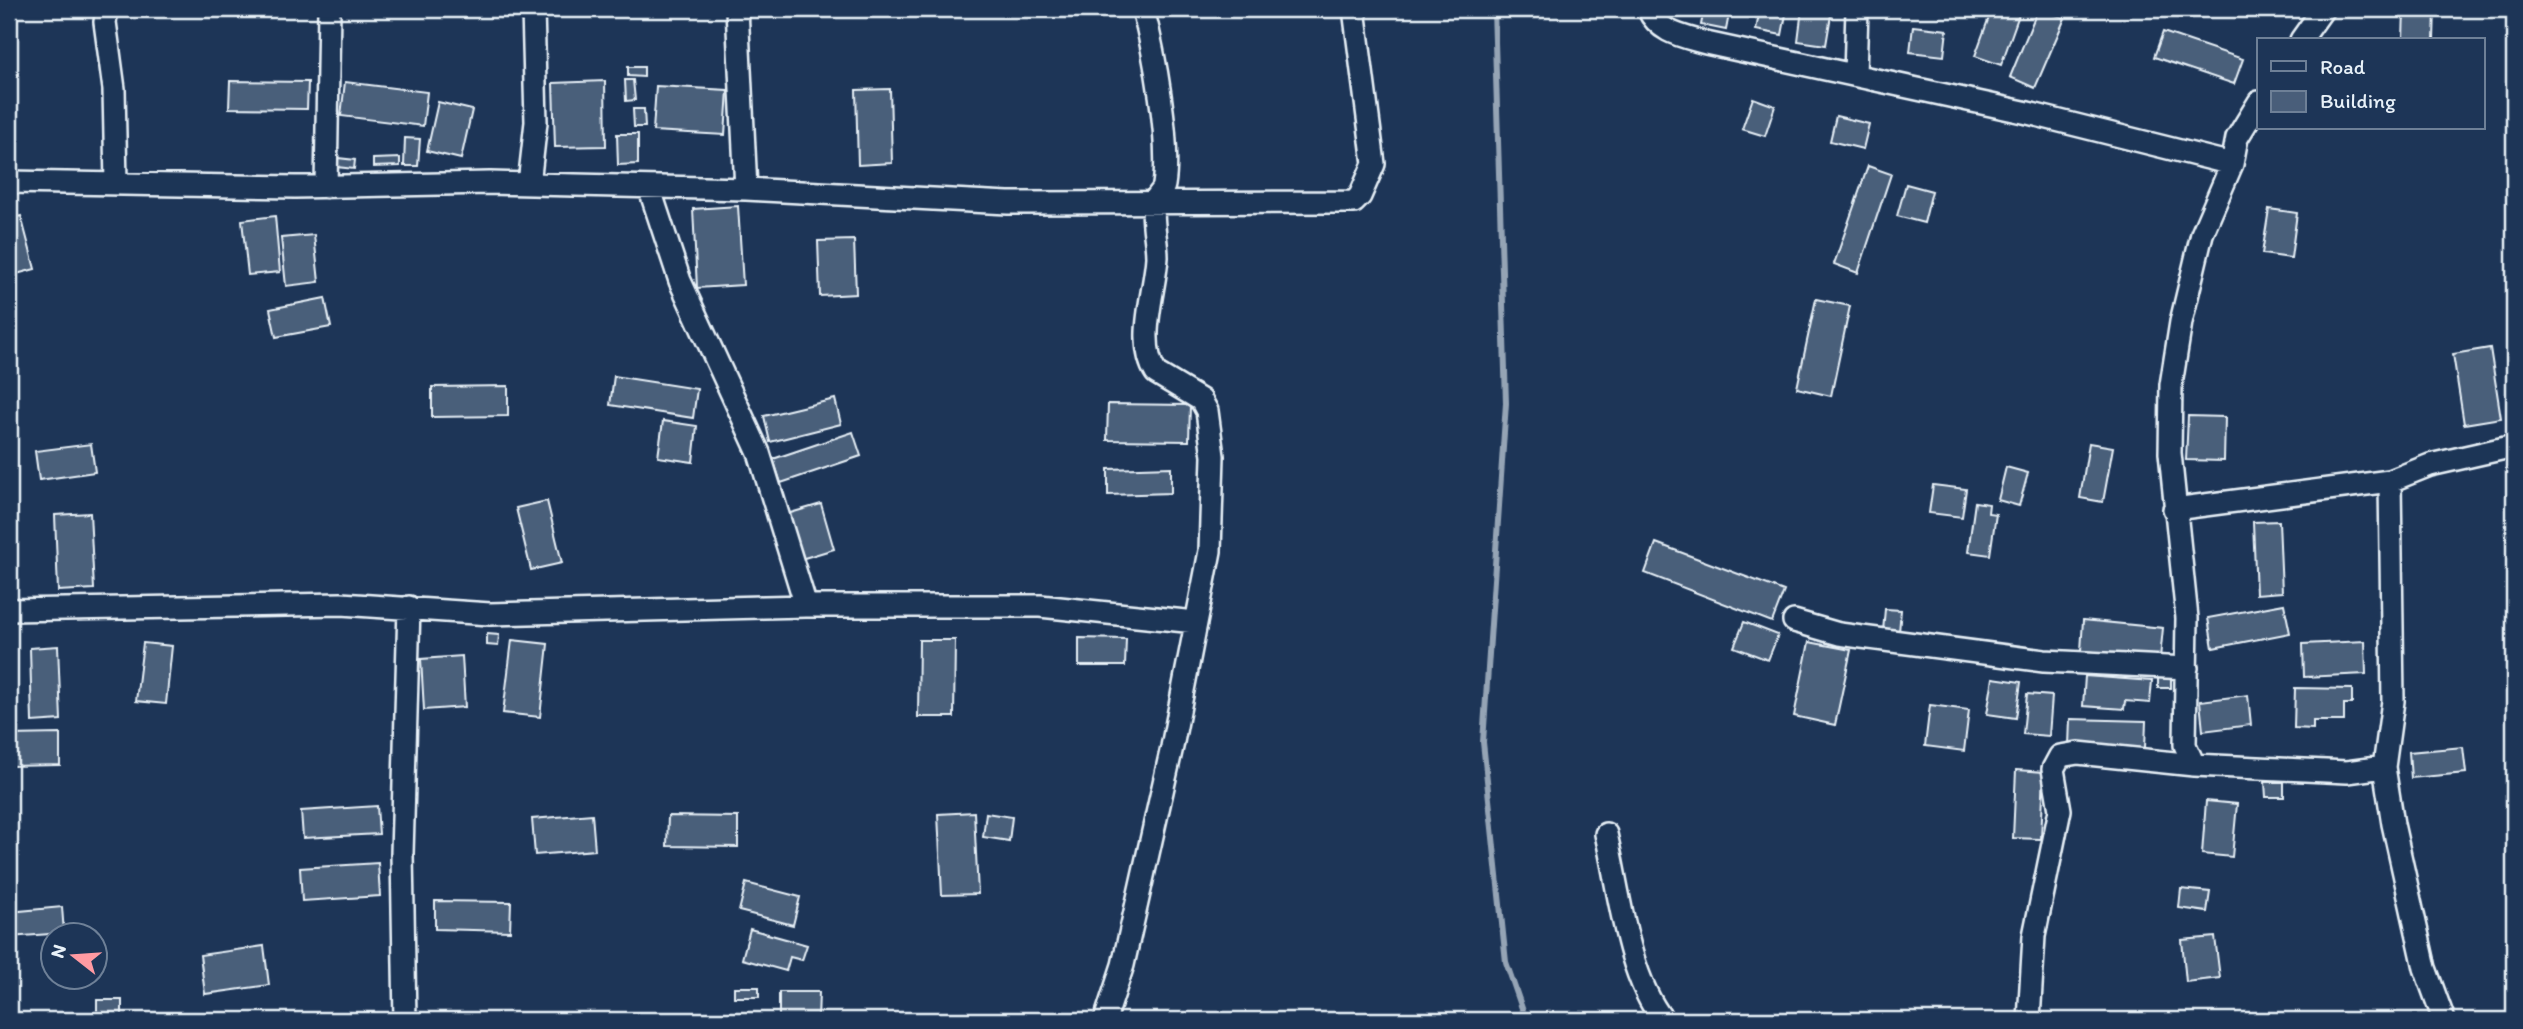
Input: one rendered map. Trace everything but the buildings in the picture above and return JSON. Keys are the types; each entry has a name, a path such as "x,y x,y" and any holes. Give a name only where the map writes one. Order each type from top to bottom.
{"street":[{"path":"107,9 105,22 114,89 116,183"},
{"path":"326,187 328,9"},
{"path":"529,184 536,122 533,9"},
{"path":"737,9 746,189"},
{"path":"1105,1020 1123,965 1172,747 1210,551 1213,494 1211,437 1207,411 1201,400 1161,377 1152,366 1147,339 1157,257 1154,202 1164,187 1164,160 1159,99 1143,9"},
{"path":"9,181 326,187 529,184 746,189 930,201 1354,202 1360,196 1374,164 1354,9"},
{"path":"1648,9 1655,22 1665,30 1706,43 2028,113 2232,164"},
{"path":"1856,75 1857,9"},
{"path":"2302,38 2323,9"},
{"path":"2194,765 2185,745 2185,572 2174,509 2170,453 2171,385 2181,322 2202,234 2232,164 2237,138 2257,105"},
{"path":"649,187 680,281 759,453 806,606"},
{"path":"2174,509 2390,481 2430,465 2514,446"},
{"path":"2390,481 2393,701 2384,767 2393,824 2425,968 2444,1020"},
{"path":"9,610 341,604 490,614 806,606 1040,606 1195,622"},
{"path":"405,1020 402,854 409,607"},
{"path":"1794,621 1839,634 2044,661 2187,667"},
{"path":"2029,1020 2034,936 2060,810 2053,769 2060,757 2078,753 2194,765 2347,772 2384,767"},
{"path":"1606,834 1637,967 1654,1009 1663,1020"}],"waterway":[{"path":"1494,9 1506,403 1483,742 1506,962 1526,1020"}]}
